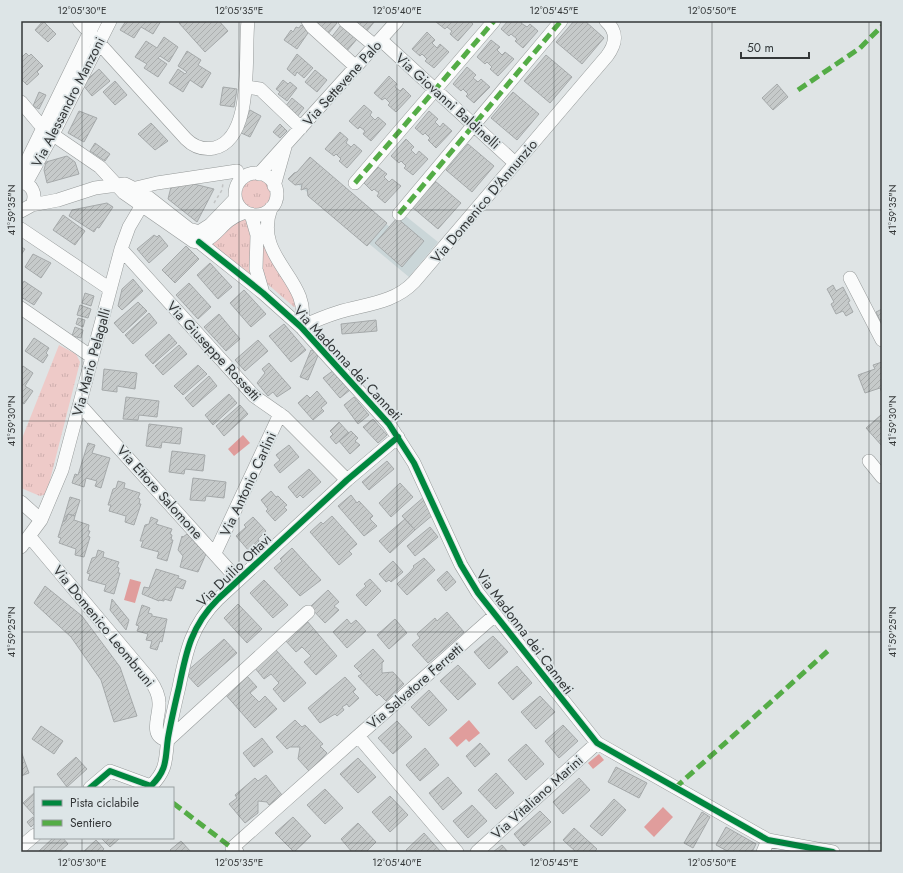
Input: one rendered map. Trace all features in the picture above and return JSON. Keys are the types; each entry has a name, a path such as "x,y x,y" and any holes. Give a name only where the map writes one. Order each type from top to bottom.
{"street":[{"path":"79,21 92,27 98,44 186,139 199,148 217,147 226,142 232,136 241,115 246,87 248,21"},
{"name":"Via Alessandro Manzoni","path":"23,179 48,131 110,21"},
{"path":"308,21 312,27 356,67"},
{"name":"Via Giovanni Baldinelli","path":"344,21 378,43 435,89 515,163"},
{"name":"Via Settevene Palo","path":"259,174 397,21"},
{"path":"355,183 494,21"},
{"path":"399,214 561,21"},
{"name":"Via Domenico D'Annunzio","path":"301,327 340,312 391,299 409,288 609,52 615,37 612,27 606,21"},
{"name":"Via Alessandro Manzoni","path":"48,131 92,27"},
{"path":"246,87 260,90 301,128"},
{"path":"21,102 48,131 103,169 124,192 191,240 199,242 209,238 232,218 248,213 264,213 271,208"},
{"name":"Via Settevene Palo","path":"274,186 286,144"},
{"path":"136,188 157,183 233,172"},
{"path":"263,293 257,272 257,235 248,213 238,206 235,199 236,187 241,179 248,175 259,174 267,177 274,186 276,197 266,226 267,239 299,295 304,311 301,327"},
{"path":"23,179 33,191 29,205 51,202 95,188 125,184 136,188 193,231 203,231 220,216 235,199"},
{"name":"Via Mario Pelagalli","path":"25,542 40,520 62,470 121,249 129,227 142,205"},
{"path":"21,230 110,289"},
{"name":"Via Madonna dei Canneti","path":"199,242 263,293 301,327 342,370 398,437 414,463 465,573 478,593 597,743 766,846 833,852"},
{"name":"Via Giuseppe Rossetti","path":"121,249 254,396 280,414 347,480"},
{"path":"850,278 882,340"},
{"path":"21,308 92,357"},
{"name":"Via Ettore Salomone","path":"80,405 238,580"},
{"name":"Via Antonio Carlini","path":"215,553 280,414"},
{"name":"Via Duilio Ottavi","path":"91,787 110,771 151,786 164,769 168,740 190,640 206,612 238,580 347,480 398,437"},
{"path":"869,461 882,477"},
{"path":"21,502 40,520"},
{"name":"Via Domenico Leombruni","path":"25,542 147,675 159,698 156,732 160,737 168,740"},
{"path":"168,740 308,612"},
{"name":"Via Salvatore Ferretti","path":"457,852 358,736 495,615"},
{"path":"235,850 358,736"},
{"name":"Via Vitaliano Marini","path":"477,852 597,743"},
{"path":"21,847 34,836"}],"path":[{"path":"220,216 214,205 222,190 224,180 233,172"}],"shaded area":[{"path":"312,161 391,228 403,214 438,242 409,277 295,182"},
{"path":"243,435 250,443 234,456 228,449"},
{"path":"130,579 141,582 135,603 124,600"},
{"path":"469,720 480,733 469,742 466,739 457,747 449,738"},
{"path":"599,754 604,760 593,769 588,763"},
{"path":"663,807 673,817 654,837 644,827"}],"green space":[{"path":"255,178 266,183 271,194 266,205 255,210 244,205 239,194 244,183"},
{"path":"247,218 250,221 254,277 210,244 236,220"},
{"path":"262,241 297,303 296,306 294,307 264,281 260,273"},
{"path":"59,345 76,354 80,362 49,484 46,494 40,496 21,488 21,441"}],"building":[{"path":"43,21 56,34 48,42 35,30"},
{"path":"126,21 161,21 153,34 141,27 134,38 120,30"},
{"path":"181,21 219,21 228,31 205,52 179,23"},
{"path":"318,21 335,21 337,23 328,34 316,24"},
{"path":"351,21 375,21 366,32"},
{"path":"470,21 473,24 458,41 450,34 452,31 447,27 445,29 436,22"},
{"path":"508,21 523,21 521,23 527,27 530,24 538,31 523,48 515,41 517,39 511,34 509,36 501,29"},
{"path":"574,21 585,21 604,38 582,64 556,42"},
{"path":"301,25 310,30 297,49 284,40 291,30 293,32 296,27 299,28"},
{"path":"341,25 357,39 346,52 330,39"},
{"path":"427,32 435,40 432,43 437,48 440,44 449,52 434,68 425,61 427,59 422,54 420,56 412,49"},
{"path":"164,37 178,47 169,62 160,56 158,58 167,64 158,77 144,68 147,64 135,57 146,41 157,48"},
{"path":"491,40 500,47 497,50 502,55 505,52 514,59 498,76 490,69 492,67 487,62 485,64 477,57"},
{"path":"187,51 201,60 198,65 211,73 202,88 190,80 183,92 169,83 178,69 185,74 187,72 178,66"},
{"path":"26,53 29,56 31,54 43,66 37,72 39,74 27,85 21,79 21,58"},
{"path":"297,54 313,68 304,78 297,72 295,76 287,69"},
{"path":"546,55 572,77 550,103 524,81"},
{"path":"467,67 476,75 473,78 478,82 481,79 490,87 474,103 466,96 468,94 463,89 461,91 453,84"},
{"path":"99,69 110,81 92,96 82,84"},
{"path":"315,70 327,80 317,92 305,82"},
{"path":"389,76 397,84 395,87 400,91 403,88 411,96 396,112 388,105 390,103 385,98 382,100 374,93"},
{"path":"283,80 288,84 290,82 297,88 287,101 278,94 280,92 276,89"},
{"path":"115,81 127,95 115,105 103,92"},
{"path":"777,84 788,97 773,110 762,98"},
{"path":"223,87 237,89 234,107 220,105"},
{"path":"39,92 46,95 39,109 33,106"},
{"path":"513,92 539,114 517,140 491,118"},
{"path":"292,98 304,108 297,117 285,107"},
{"path":"364,105 372,112 370,115 375,120 378,117 386,124 371,141 363,134 365,131 360,127 358,129 349,121"},
{"path":"250,110 261,116 250,137 239,132"},
{"path":"79,111 97,118 84,142 68,133"},
{"path":"429,111 438,119 435,122 440,127 443,123 452,131 436,148 428,140 430,138 425,133 423,135 415,128"},
{"path":"151,123 168,141 155,150 138,134"},
{"path":"280,124 287,131 280,138 273,132"},
{"path":"340,132 348,139 346,143 351,147 354,144 362,151 347,168 339,161 341,159 336,154 334,156 325,149"},
{"path":"406,139 414,147 411,150 416,155 419,151 428,159 413,175 404,168 406,166 401,161 399,163 391,156"},
{"path":"95,143 110,154 105,161 90,151"},
{"path":"468,144 494,166 472,192 446,170"},
{"path":"67,156 75,162 79,174 47,183 44,170 46,162"},
{"path":"310,157 387,223 367,246 308,196 307,188 301,190 302,184 295,185 288,179 297,172"},
{"path":"378,167 387,174 384,177 389,182 392,179 401,186 385,203 377,196 379,193 374,189 372,191 364,183"},
{"path":"435,181 461,203 438,229 412,207"},
{"path":"194,184 214,189 197,222 168,199 171,187"},
{"path":"107,203 113,207 99,228 97,227 94,232 69,216 72,210"},
{"path":"63,215 85,231 75,245 53,230"},
{"path":"397,218 424,241 402,267 375,243"},
{"path":"154,235 157,237 159,235 168,246 149,263 137,249"},
{"path":"186,246 199,259 175,283 162,270"},
{"path":"21,247 25,249 21,255"},
{"path":"33,254 51,263 41,278 25,267"},
{"path":"210,263 232,287 218,299 197,275"},
{"path":"133,279 143,291 122,310 118,306 122,289"},
{"path":"24,281 42,293 34,305 21,297 21,286"},
{"path":"189,283 211,307 198,319 176,295"},
{"path":"833,285 836,291 843,287 850,301 848,302 853,312 846,316 843,311 836,314 831,304 834,302 827,289"},
{"path":"244,290 266,314 251,327 230,303"},
{"path":"85,293 94,296 91,306 82,303"},
{"path":"138,302 147,311 123,333 114,323"},
{"path":"80,305 91,309 88,318 77,315"},
{"path":"882,309 882,325 876,312"},
{"path":"149,313 157,323 133,344 125,335"},
{"path":"219,314 240,339 226,351 204,327"},
{"path":"78,318 85,320 83,327 76,324"},
{"path":"376,320 377,331 342,334 341,324"},
{"path":"284,324 306,350 291,362 269,336"},
{"path":"75,327 83,330 81,338 72,336"},
{"path":"169,334 177,343 153,364 145,355"},
{"path":"34,338 49,348 46,353 48,355 43,363 25,351"},
{"path":"258,340 268,351 245,371 235,360"},
{"path":"179,345 187,354 163,375 155,366"},
{"path":"311,350 319,353 308,380 300,377"},
{"path":"882,362 882,393 880,388 865,393 858,375 875,369 873,365"},
{"path":"269,363 291,388 277,397 273,392 268,396 257,383 265,373 262,369"},
{"path":"198,365 207,374 183,395 174,386"},
{"path":"23,366 33,373 25,386 33,391 24,404 21,402 21,368"},
{"path":"104,369 137,373 135,389 117,386 117,392 102,390"},
{"path":"334,370 350,390 340,398 323,378"},
{"path":"209,376 217,386 193,407 185,398"},
{"path":"317,391 327,403 321,408 324,411 313,420 298,403 307,395 310,398"},
{"path":"229,394 237,403 213,425 205,415"},
{"path":"126,397 159,401 157,417 139,415 138,420 123,419"},
{"path":"354,397 369,415 358,424 344,405"},
{"path":"240,405 248,414 224,436 216,426"},
{"path":"881,415 882,417 882,446 866,428"},
{"path":"373,419 387,435 378,443 363,427"},
{"path":"339,422 349,433 336,444 330,437 333,434 330,431"},
{"path":"149,424 182,428 180,444 162,442 161,448 146,446"},
{"path":"351,431 358,438 355,441 360,445 350,454 339,441"},
{"path":"88,443 95,445 92,453 110,458 101,488 95,486 97,481 86,478 84,487 72,483 75,474 78,475"},
{"path":"289,445 299,457 280,473 274,465 280,460 276,455"},
{"path":"172,451 205,455 203,471 185,469 184,474 169,472"},
{"path":"387,461 394,469 369,490 362,482"},
{"path":"309,469 321,482 303,498 300,495 297,498 288,487"},
{"path":"193,478 226,482 224,498 206,496 205,501 190,500"},
{"path":"118,481 125,483 124,488 140,493 138,498 140,499 139,504 141,504 134,525 125,522 126,516 109,511 111,505 108,505 113,489 116,488"},
{"path":"400,483 413,497 391,517 379,503"},
{"path":"271,491 276,497 278,496 287,505 284,507 287,510 275,521 266,511 268,509 261,500"},
{"path":"351,495 357,503 359,501 373,516 370,519 377,526 364,536 338,506"},
{"path":"425,496 424,502 434,514 415,530 402,516"},
{"path":"70,497 80,500 75,516 68,514 64,522 63,521"},
{"path":"68,514 75,516 74,520 89,525 88,531 90,531 88,536 90,537 84,557 75,555 76,549 59,543 61,538 58,537 63,521 66,520"},
{"path":"332,516 357,544 349,551 352,554 339,565 310,532 321,522 323,524"},
{"path":"151,517 158,520 156,524 172,529 170,534 172,535 171,540 173,540 167,561 157,558 159,552 141,547 143,541 140,541 145,525 149,524"},
{"path":"253,517 266,531 249,551 236,536 246,527 244,525"},
{"path":"405,519 415,530 390,553 379,541"},
{"path":"430,527 438,537 415,556 407,546"},
{"path":"187,534 206,554 198,572 180,567 183,556 178,550 182,536 183,537"},
{"path":"292,548 321,580 300,596 274,568 282,561 280,559"},
{"path":"98,550 104,552 103,557 119,562 117,567 119,568 118,573 120,573 114,594 104,591 106,585 88,580 90,574 87,573 92,558 96,557"},
{"path":"424,558 435,570 407,595 397,584 410,572 414,567 413,566"},
{"path":"393,561 403,572 391,582 389,580 386,582 379,574"},
{"path":"156,569 179,576 178,578 186,581 183,589 176,587 171,601 164,599 164,601 159,601 142,594 144,587 149,588"},
{"path":"447,571 456,582 446,591 437,580"},
{"path":"370,579 381,591 366,606 356,595 366,586 364,584"},
{"path":"264,580 288,605 273,618 250,593"},
{"path":"45,586 82,616 120,667 137,716 114,722 101,680 71,637 34,603"},
{"path":"328,590 339,602 334,606 339,610 325,623 310,607"},
{"path":"112,599 129,620 126,630 110,610"},
{"path":"238,604 262,629 247,643 224,618"},
{"path":"142,605 150,608 148,613 152,614 152,616 167,619 162,642 160,641 157,650 150,648 152,641 146,640 148,634 137,631 139,626 136,625"},
{"path":"447,612 464,632 428,663 412,645 420,638 417,634 435,618 437,621"},
{"path":"347,619 351,624 356,620 366,631 347,648 333,632"},
{"path":"395,619 407,633 389,649 377,635"},
{"path":"307,621 337,656 316,675 304,662 311,656 302,647 296,652 285,640"},
{"path":"493,636 508,652 489,669 474,652"},
{"path":"224,639 237,653 198,687 185,673"},
{"path":"275,649 306,683 284,702 273,689 279,683 271,674 264,679 254,667"},
{"path":"373,649 384,661 382,663 382,673 393,672 404,684 386,701 379,694 377,696 358,676 362,674 354,666"},
{"path":"458,665 476,684 458,700 440,681"},
{"path":"517,666 532,683 513,700 498,683"},
{"path":"246,675 257,687 250,693 259,702 265,696 277,709 255,728 225,694"},
{"path":"345,677 356,689 353,692 359,698 349,707 347,704 342,707 344,710 337,716 335,714 320,723 308,708"},
{"path":"429,690 447,710 429,726 411,707"},
{"path":"540,696 555,712 536,729 521,712"},
{"path":"295,720 302,727 305,725 323,744 320,746 327,753 309,771 298,759 300,747 290,747 287,749 276,737"},
{"path":"397,721 412,737 393,754 378,738"},
{"path":"563,725 578,741 559,758 545,741"},
{"path":"41,726 63,741 54,754 32,739"},
{"path":"262,738 273,752 254,767 243,753"},
{"path":"480,743 490,754 475,767 466,756"},
{"path":"526,744 544,764 526,780 508,760"},
{"path":"425,748 439,765 420,781 406,765"},
{"path":"21,751 29,773 21,776"},
{"path":"76,757 87,769 67,787 57,774"},
{"path":"358,758 376,777 358,793 340,774"},
{"path":"616,767 647,783 639,798 608,782"},
{"path":"496,773 514,793 496,809 478,790"},
{"path":"266,775 282,795 269,805 267,802 258,801 258,813 245,823 229,804 237,798 235,795 255,778 258,781"},
{"path":"448,777 462,793 443,810 429,793"},
{"path":"579,778 590,790 563,814 553,802"},
{"path":"325,789 343,808 325,824 307,805"},
{"path":"34,793 34,815 23,803"},
{"path":"390,796 408,815 390,832 372,812"},
{"path":"614,799 626,810 602,836 590,826"},
{"path":"472,805 487,821 468,838 453,821"},
{"path":"540,811 551,822 524,846 514,834"},
{"path":"702,812 710,817 693,848 684,843"},
{"path":"33,817 34,824 31,827 27,822"},
{"path":"293,817 311,836 294,852 275,833"},
{"path":"358,823 376,842 366,852 352,852 341,839"},
{"path":"726,827 756,844 752,852 729,852 716,845"},
{"path":"574,828 597,849 594,852 576,852 563,840"},
{"path":"424,833 441,852 408,852 406,850"},
{"path":"52,839 64,839 68,844 59,852 38,852"},
{"path":"102,839 119,839 110,847"},
{"path":"96,840 104,849 101,852 83,852"},
{"path":"181,841 191,852 172,852 170,850"},
{"path":"502,845 508,852 493,852"}],"marked path":[{"path":"355,183 494,21"},
{"path":"399,214 561,21"},
{"path":"798,90 860,48 882,26"},
{"path":"675,788 830,649"},
{"path":"174,804 232,848"}],"cycle path":[{"path":"199,242 263,293 301,327 389,424 414,463 461,565 478,593 597,743 768,840 833,852"},
{"path":"91,787 110,771 151,786 165,764 170,725 187,651 196,629 209,609 347,480 398,437"}]}
